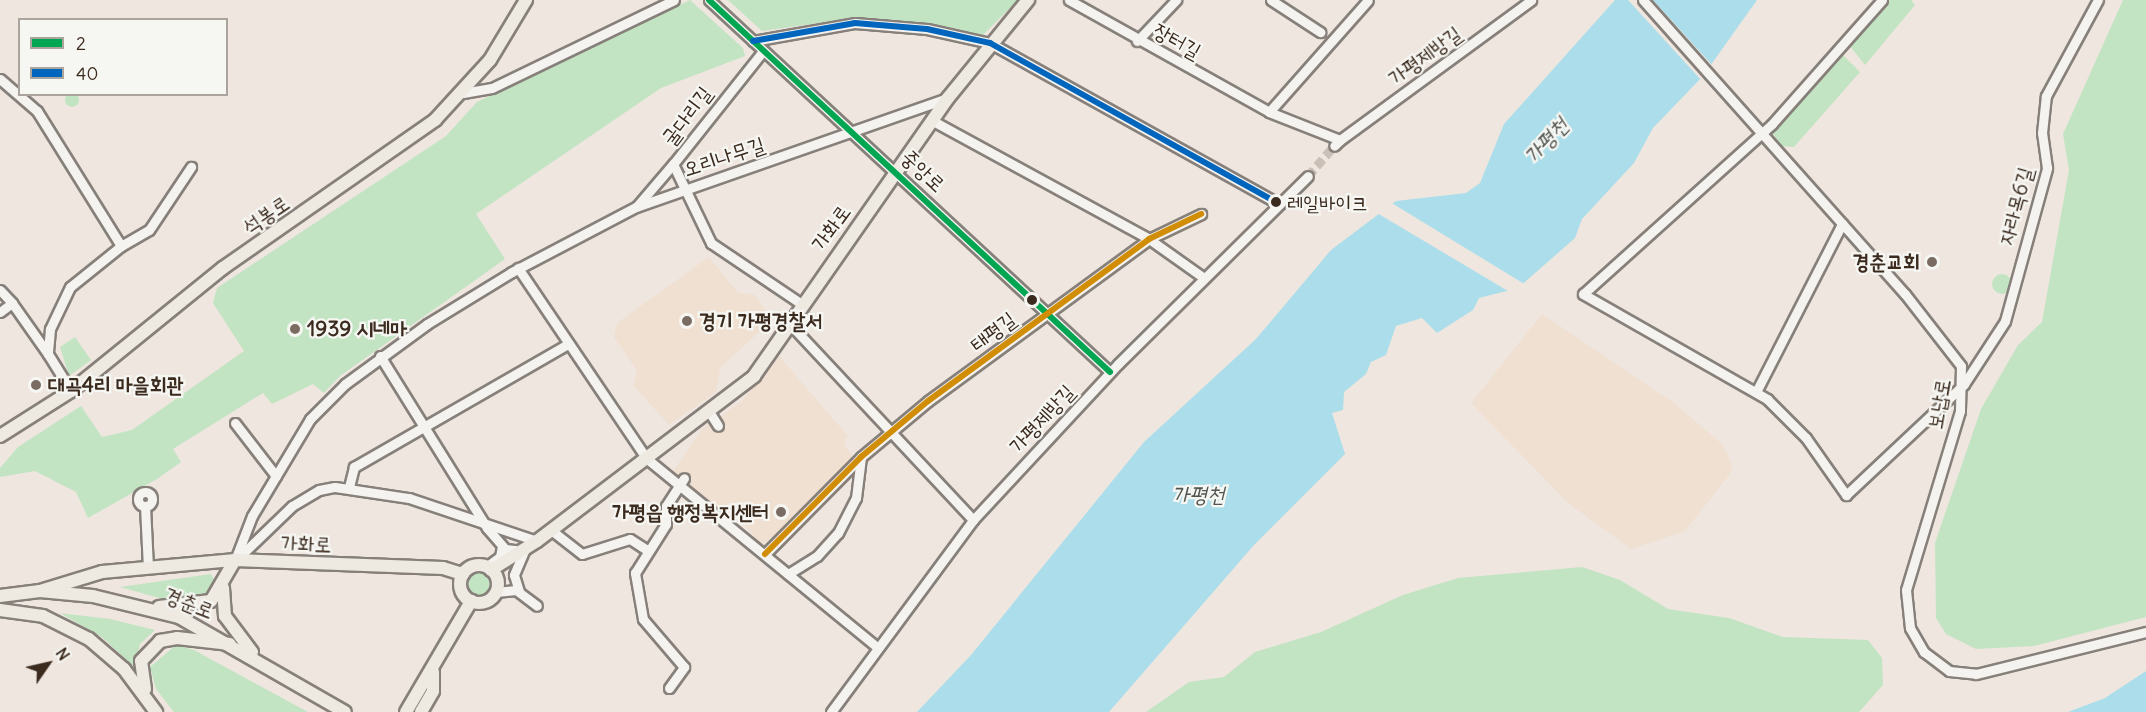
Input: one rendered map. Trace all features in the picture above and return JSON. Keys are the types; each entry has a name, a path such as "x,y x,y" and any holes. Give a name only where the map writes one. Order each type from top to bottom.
{"main road":[{"name":"석봉로","path":"0,436 71,391 223,268 403,143 463,93 526,0"},
{"name":"가화로","path":"488,568 524,551 646,458 710,413 754,376 800,303 948,98 990,43 1028,0"},
{"path":"0,447 14,429"},
{"name":"가화로","path":"497,588 524,551"},
{"name":"가화로","path":"40,591 102,572 235,560 443,568 463,574"},
{"path":"235,560 223,588 225,616 256,657"},
{"path":"476,566 488,568 497,588 485,602 471,601 461,590 463,574 476,566"},
{"path":"145,608 202,605 223,588"},
{"name":"경춘로","path":"0,596 40,591 145,608 179,617 256,657 345,712"},
{"path":"0,596 43,616 103,649 156,712"},
{"path":"406,712 433,671 471,601"},
{"path":"0,610 43,616"},
{"path":"161,712 139,672 151,647 177,638 233,644"},
{"path":"421,712 433,691 433,671"}],"street":[{"path":"463,93 492,88 674,0"},
{"name":"중앙로","path":"709,0 897,171 1110,372"},
{"name":"장터길","path":"1069,0 1137,41 1269,112"},
{"path":"1137,41 1176,0"},
{"path":"1271,0 1320,32"},
{"path":"1269,112 1368,0"},
{"name":"가평제방길","path":"1269,112 1337,143 1531,0"},
{"name":"보납로","path":"1642,0 1754,123 1949,347 1961,366 1964,384 1906,590 1910,628 1923,652 1949,671 1976,674 2146,632"},
{"path":"1882,0 1762,134 1595,278 1584,292 1586,300 1756,392 1806,438 1849,495 1964,384"},
{"name":"자라목6길","path":"1964,384 2005,321 2047,168 2042,133 2046,96 2098,0"},
{"path":"753,41 855,23 927,29 990,43 1279,204"},
{"name":"굴다리길","path":"764,51 673,164 682,190 711,243 800,303"},
{"path":"0,79 18,95"},
{"path":"20,96 37,111 121,246"},
{"name":"오리나무길","path":"235,560 276,476 310,419 380,356 518,268 636,207 856,133 948,98"},
{"path":"933,121 1149,240 1204,278"},
{"path":"636,207 673,164"},
{"path":"48,354 50,329 70,287 121,246 149,230 191,167"},
{"name":"가평제방길","path":"831,712 876,646 973,520 1110,372 1308,176"},
{"name":"태평길","path":"765,554 861,457 889,433 1149,240 1201,214"},
{"path":"1756,392 1842,224"},
{"path":"518,268 646,458 681,481 788,574 876,646"},
{"path":"0,290 48,354 71,391"},
{"path":"0,312 12,303"},
{"path":"788,322 889,433 973,520"},
{"path":"349,487 354,467 427,430 568,344"},
{"path":"380,356 487,528 502,546 524,551 514,574 519,591"},
{"path":"710,413 718,426"},
{"path":"235,423 276,476"},
{"path":"788,574 817,556 845,522 860,487 861,457"},
{"path":"669,688 684,670 648,628 638,607 636,566 666,524 666,506 681,481"},
{"path":"235,560 316,490 349,487 430,505 487,528 537,541"},
{"path":"145,506 148,568"},
{"path":"551,530 582,554 627,540 646,550"},
{"path":"488,568 501,555 502,546"},
{"path":"497,588 519,591 537,606"}],"shaded area":[{"name":"경기 가평경찰서","path":"709,257 738,293 754,294 772,320 720,368 716,392 669,425 633,385 637,371 614,337 617,323"},
{"path":"1542,314 1674,403 1723,445 1732,464 1730,474 1685,531 1631,549 1568,503 1471,403"},
{"name":"가평읍 행정복지센터","path":"779,356 848,436 844,445 852,456 821,499 761,546 739,517 734,520 673,471 703,428 741,402"}],"green space":[{"path":"690,0 743,48 745,56 661,88 476,214 505,259 340,376 324,393 313,384 272,404 263,393 173,449 181,462 157,479 88,518 76,492 35,471 0,477 0,468 18,447 81,406 102,437 132,430 244,351 213,303 217,288 446,136 477,102"},
{"path":"728,0 1018,0 983,35 847,19 762,31"},
{"path":"1886,0 1911,0 1915,5 1865,65 1849,45"},
{"path":"2123,0 2146,0 2146,617 2034,646 1976,649 1946,634 1936,618 1935,543 1981,409 2018,345 2042,322 2069,170 2063,134"},
{"path":"1841,53 1860,72 1794,147 1782,146 1772,132"},
{"path":"66,96 79,97 79,103 75,107 69,107 65,103"},
{"path":"2002,274 2009,277 2012,284 2009,291 2002,294 1995,291 1992,284 1995,277"},
{"path":"75,337 91,360 69,376 60,347"},
{"path":"1582,567 1620,580 1668,609 1729,618 1783,637 1868,640 1882,658 1883,685 1859,712 1146,712 1189,682 1224,677 1255,652 1321,632 1403,595 1458,578"},
{"path":"479,571 488,575 492,584 488,593 479,597 470,593 466,584 470,575"},
{"path":"211,574 215,581 210,596 177,603 120,587"},
{"path":"60,613 110,619 155,630 140,644 134,667 103,638"},
{"path":"176,645 194,650 308,712 174,712 156,689 150,667"}],"water":[{"name":"가평천","path":"1615,0 1757,0 1703,76 1653,128 1634,163 1582,219 1575,238 1518,288 1479,298 1473,310 1437,333 1422,318 1396,326 1386,355 1371,362 1366,374 1344,392 1343,410 1332,413 1345,454 1254,545 1109,712 917,712 971,655 1144,442 1256,339 1331,250 1396,201 1466,193 1480,183 1504,124"},
{"path":"2146,671 2146,712 2068,712 2105,698"}],"pier":[{"path":"1628,0 1653,0 1713,66 1702,81"},
{"path":"1390,202 1526,285 1513,294 1377,213"}],"tunnel":[{"path":"1308,176 1334,146"}],"transit line":[{"name":"2","path":"709,0 1110,372"},
{"name":"40","path":"753,41 855,23 927,29 990,43 1279,204"},
{"path":"765,554 861,457 928,401 1149,239 1201,214"}],"place":[{"name":"레일바이크","path":"1276,202"},
{"name":"경춘교회","path":"1932,262"},
{"name":"경기 가평경찰서","path":"687,321"},
{"name":"1939 시네마","path":"295,329"},
{"name":"대곡4리 마을회관","path":"36,385"},
{"name":"가평읍 행정복지센터","path":"781,512"}]}
